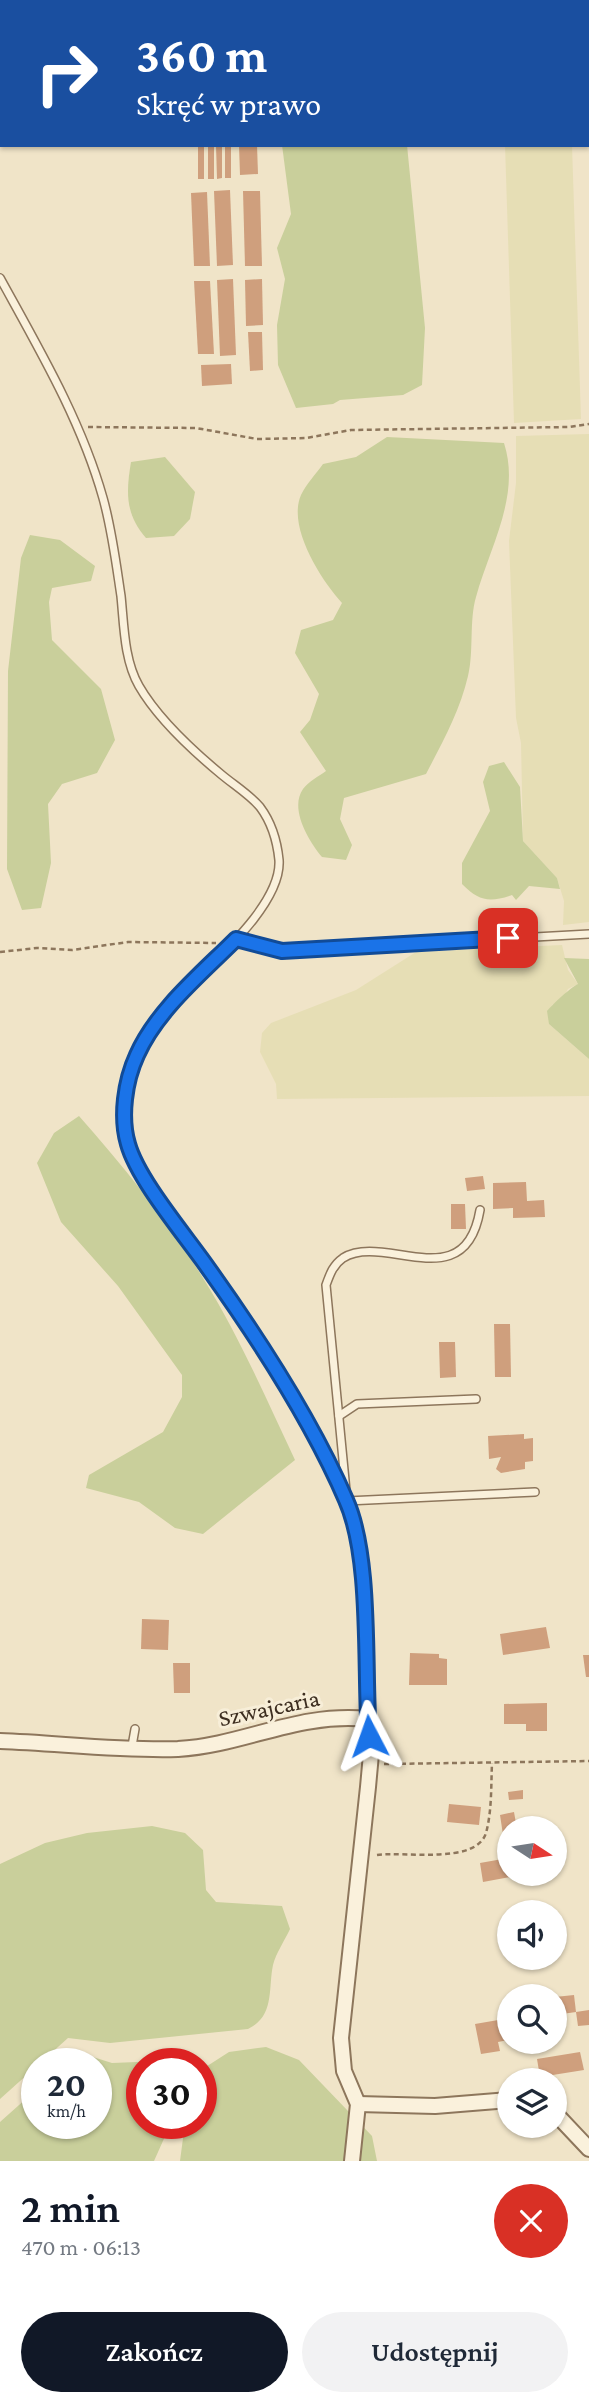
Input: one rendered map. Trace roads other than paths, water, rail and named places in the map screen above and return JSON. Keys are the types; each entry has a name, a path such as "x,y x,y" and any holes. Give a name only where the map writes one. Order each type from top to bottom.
{"street":[{"name":"Szwajcaria","path":"0,1741 178,1749 229,1740 296,1721 340,1716 368,1719"},
{"path":"352,2161 358,2104 344,2071 341,2038 370,1765 368,1719"},
{"path":"358,2104 435,2106 497,2101"},
{"path":"567,2126 589,2149"}],"lane":[{"path":"0,278 78,427 103,498 116,559 128,654 139,686 205,761 259,806 275,832 279,865 272,890 236,939 153,1027 136,1056 127,1089 124,1118 127,1143 138,1171 211,1271 284,1384 347,1501"},
{"path":"236,939 282,951 589,934"},
{"path":"368,1719 360,1552 347,1501 326,1285 333,1268 344,1258 360,1252 427,1259 446,1255 468,1242 477,1228 480,1210"},
{"path":"339,1416 357,1404 476,1399"},
{"path":"347,1501 535,1492"},
{"path":"132,1746 135,1729"}]}
